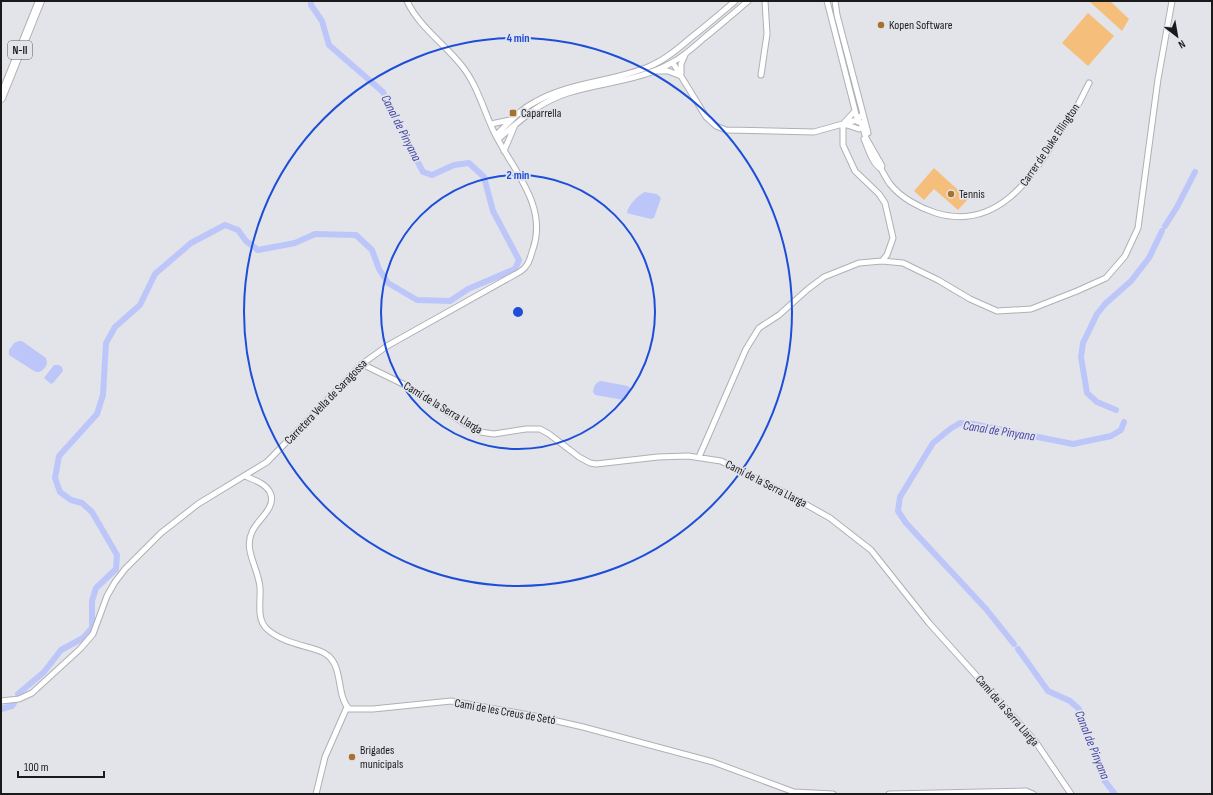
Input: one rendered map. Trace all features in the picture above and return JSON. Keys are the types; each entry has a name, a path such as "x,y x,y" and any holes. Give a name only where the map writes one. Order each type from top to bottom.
{"main road":[{"name":"N-II","path":"1,98 40,1"}],"street":[{"name":"Carretera Vella de Saragossa","path":"1,701 19,699 32,693 43,684 89,640 93,634 109,592 124,569 161,533 186,513 212,495 267,462 362,364 387,346 514,275 526,266 534,244 537,228 530,195 504,151 476,88 463,66 423,24 411,10 407,1"},
{"path":"497,137 510,120 533,102 547,95 580,85 620,76 648,67 669,57 735,1"},
{"path":"497,137 516,124 524,116 543,104 568,93 652,72 673,63 687,53 748,1"},
{"path":"761,75 767,34 765,1"},
{"name":"Carrer de Duke Ellington","path":"827,1 859,129 872,157 879,168 881,168"},
{"name":"Carrer de Duke Ellington","path":"835,1 837,15 872,148"},
{"path":"699,457 746,349 759,328 780,315 808,289 824,277 859,263 882,261 903,264 938,280 970,299 997,311 1031,309 1106,278 1125,256 1138,228 1158,79 1172,1"},
{"path":"673,63 682,46"},
{"path":"682,77 681,64 687,53"},
{"path":"656,63 673,63"},
{"path":"673,63 706,117 716,126 726,130 814,132 857,120 863,114"},
{"path":"652,72 668,71 682,77"},
{"name":"Carrer de Duke Ellington","path":"857,120 861,122 866,138 882,166 881,168 890,184 898,193 926,210 947,216 968,216 985,212 1004,202 1020,189 1050,149 1074,112 1089,83"},
{"path":"855,111 843,124 842,136 855,172 879,194 885,203 893,238 888,255 882,261"},
{"path":"491,124 510,120"},
{"path":"504,151 516,124"},
{"path":"843,124 859,129"},
{"name":"Camí de la Serra Llarga","path":"362,364 403,384 480,432 494,434 526,429 540,429 579,457 590,463 596,464 658,457 688,456 721,461 791,496 830,518 871,550 929,623 1035,741 1071,794"},
{"path":"245,476 265,486 269,491 272,501 268,510 252,532 249,544 260,588 262,621 268,629 277,636 320,651 331,657 335,665 344,702 347,707 325,757 316,794"},
{"name":"Camí de les Creus de Setó","path":"347,707 349,709 373,709 451,701 535,716 713,762 794,792 833,794"},
{"path":"889,794 1026,791 1033,794"}],"shaded area":[{"path":"1089,1 1110,1 1129,19 1122,31"},
{"path":"1088,13 1114,36 1088,66 1062,43"},
{"path":"934,168 968,199 958,210 934,189 924,200 914,191"}],"water":[{"path":"645,192 657,194 661,198 654,218 651,219 627,213 629,207 639,195"},
{"path":"22,341 46,358 47,363 42,370 36,372 9,355 9,350 14,343"},
{"path":"54,365 59,365 62,367 63,371 51,384 44,378"},
{"path":"601,381 628,386 630,388 627,398 624,400 595,395 593,392 594,387 597,382"}],"waterway":[{"name":"Canal de Pinyana","path":"18,694 44,672 61,650 83,638 92,628 92,601 96,588 116,569 117,555 92,512 82,503 71,500 60,492 55,478 59,456 97,414 103,395 106,343 115,327 140,305 155,274 191,243 225,225 238,230 246,241 258,250 295,243 315,234 356,235 372,250 379,269 388,283 417,300 450,301 468,289 515,269 519,260 493,211 484,177 469,163 454,165 432,175 423,172 383,92 329,45 322,21 311,5 311,1"},
{"name":"Canal de Pinyana","path":"1165,226 1177,207 1195,172"},
{"name":"Canal de Pinyana","path":"1116,410 1097,402 1087,393 1081,357 1083,343 1097,314 1105,304 1131,281 1149,258 1162,231"},
{"name":"Canal de Pinyana","path":"1014,644 986,609 906,523 898,511 900,497 933,443 960,423 973,424 1073,444 1111,436 1121,430 1124,422"},
{"name":"Canal de Pinyana","path":"1018,649 1048,691 1070,701 1079,709 1104,780 1115,794"},
{"name":"Canal de Pinyana","path":"1,709 12,706 14,703"}],"place":[{"name":"Kopen Software","path":"881,25"},
{"name":"Caparrella","path":"513,113"},
{"name":"Tennis","path":"951,194"},
{"name":"Brigades municipals","path":"352,757"}]}
